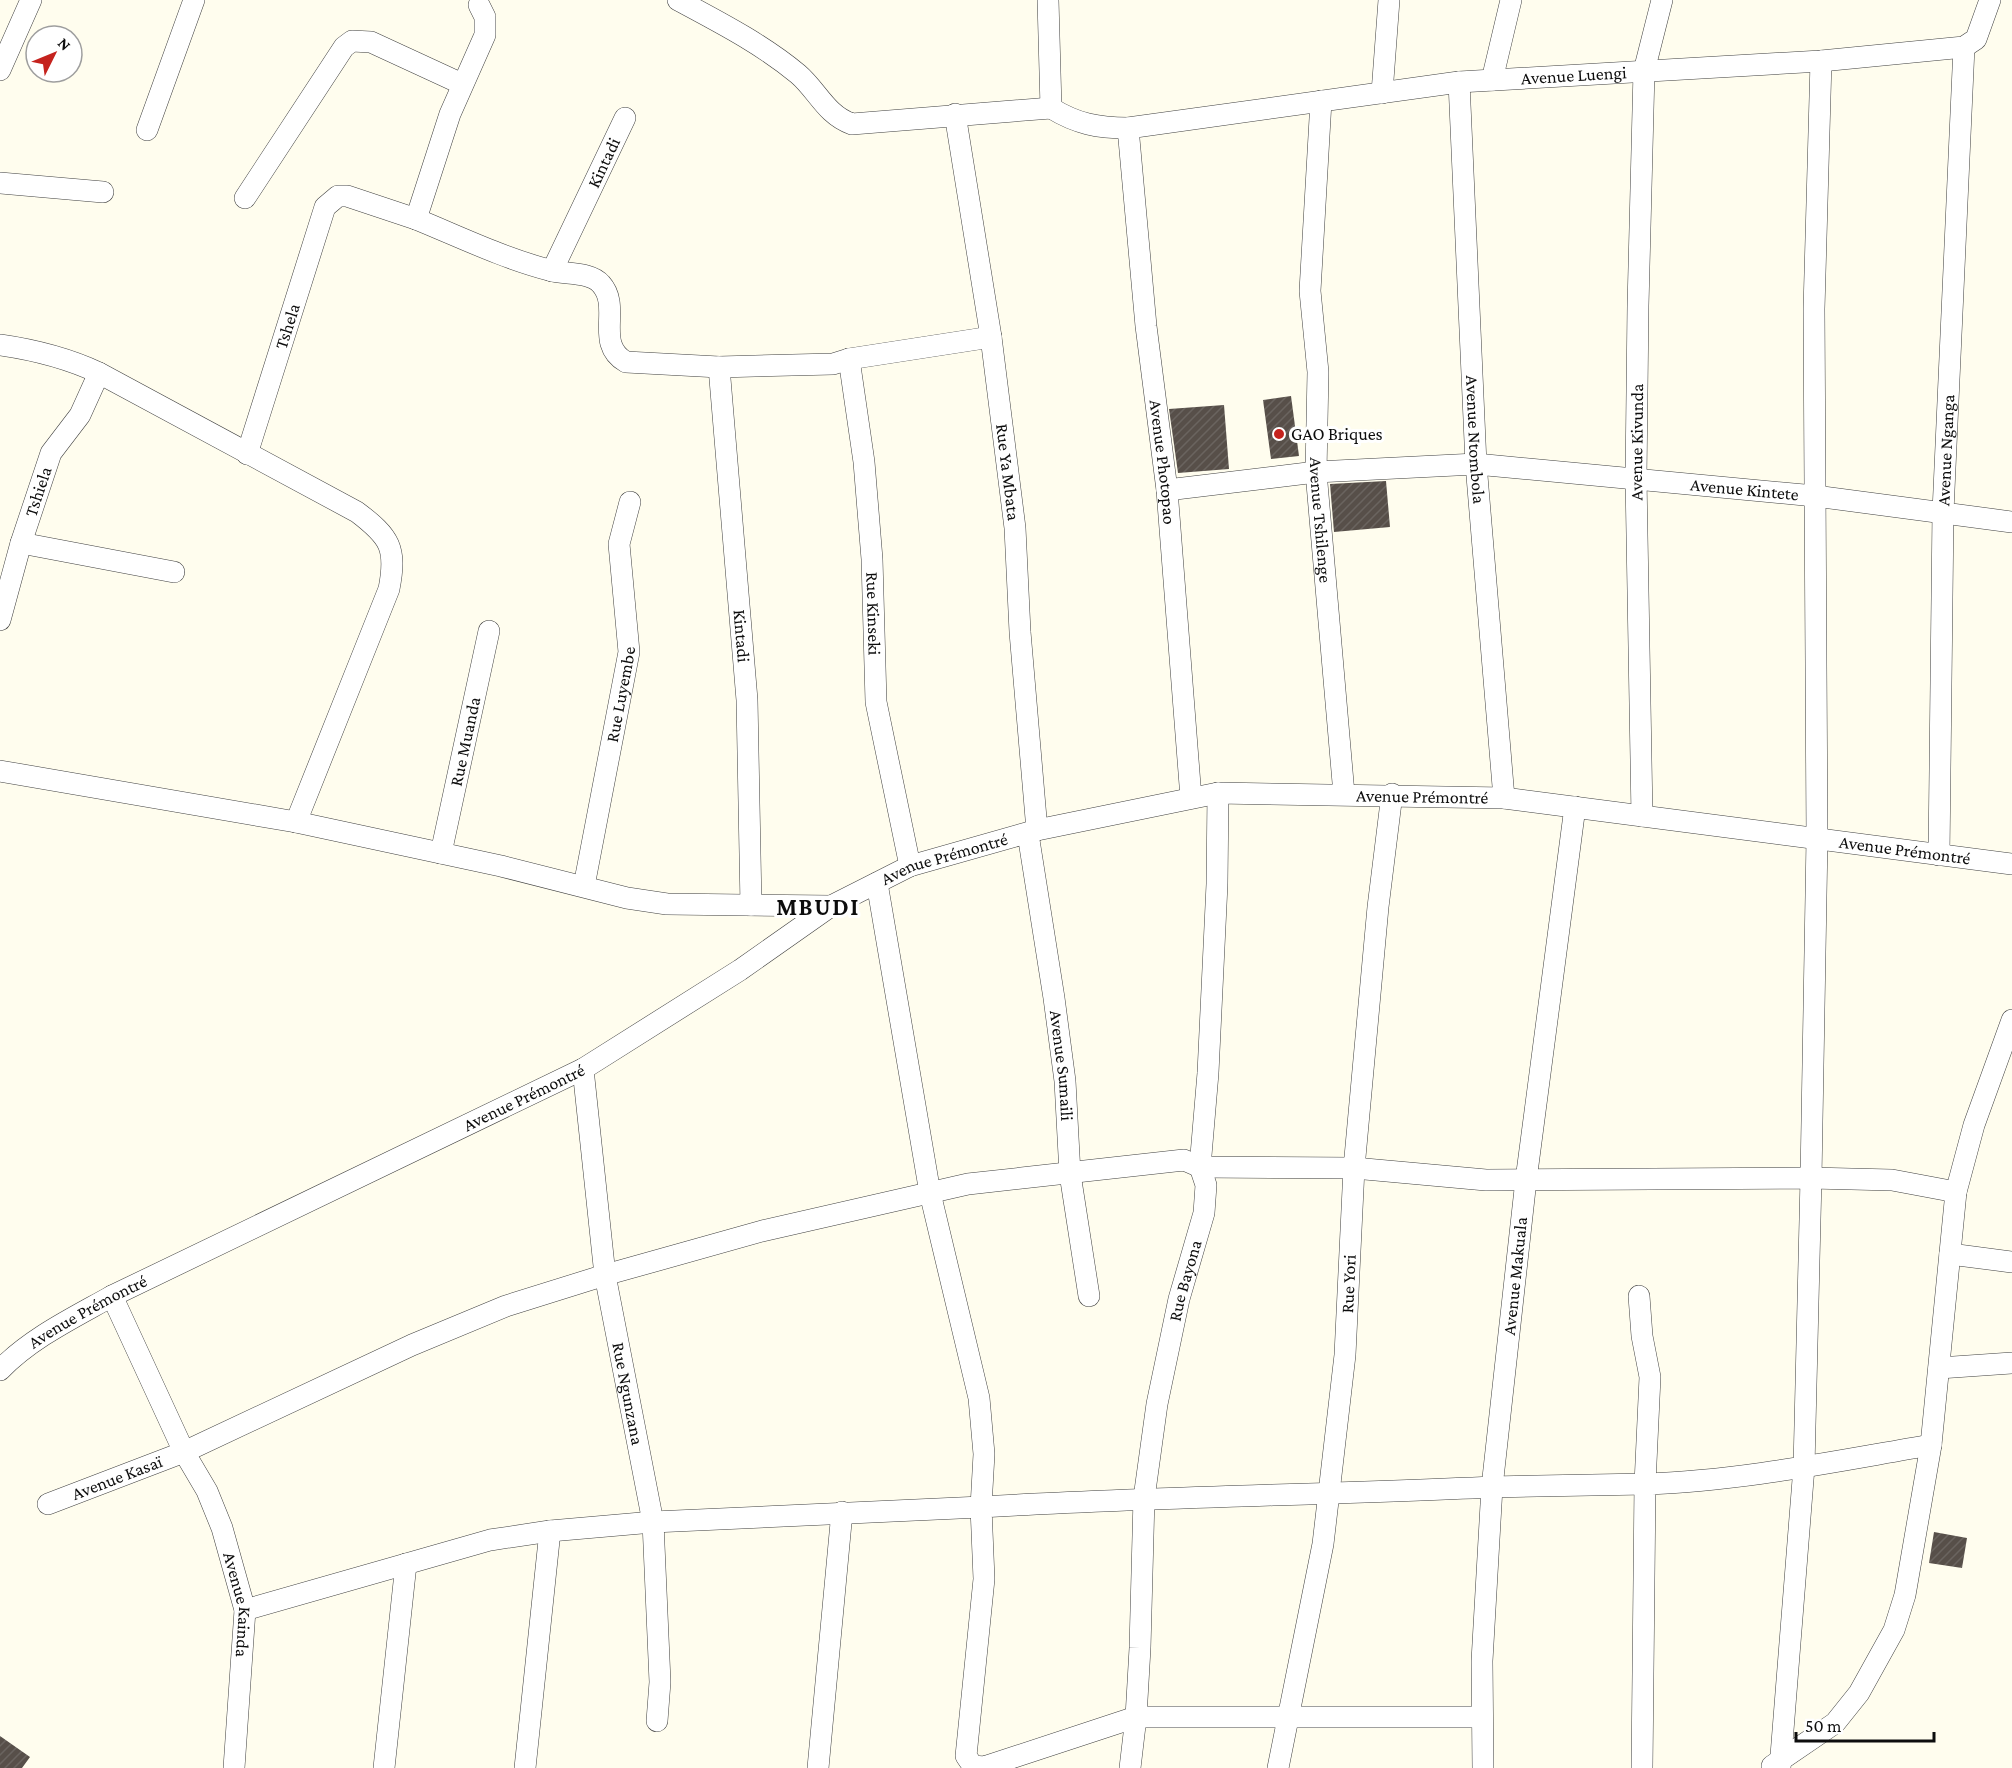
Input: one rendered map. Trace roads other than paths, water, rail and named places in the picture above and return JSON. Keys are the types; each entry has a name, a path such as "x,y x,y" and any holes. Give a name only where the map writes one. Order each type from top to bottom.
{"street":[{"path":"0,70 31,0"},
{"path":"147,130 194,0"},
{"path":"678,0 776,57 800,76 826,108 842,121 852,124 1052,108 1048,0"},
{"path":"1382,93 1389,0"},
{"path":"1492,80 1511,0"},
{"name":"Avenue Kivunda","path":"1642,816 1636,478 1644,71 1662,0"},
{"path":"1964,47 1976,39 1990,0"},
{"path":"478,5 485,17 485,35 462,84 416,219 508,257 552,271 594,278 601,283 607,300 610,345 621,359 626,362 719,367 833,364 849,359 991,337"},
{"path":"245,198 344,47 352,41 371,42 462,84"},
{"name":"Avenue Luengi","path":"1052,108 1071,120 1096,128 1128,128 1459,82 1821,61 1964,47"},
{"name":"Avenue Nganga","path":"1938,855 1943,512 1964,47"},
{"path":"1776,1766 1804,1467 1817,839 1814,309 1821,61"},
{"name":"Avenue Ntombola","path":"1459,82 1476,464 1504,798"},
{"name":"Avenue Tshilenge","path":"1321,101 1310,291 1318,372 1316,472 1344,794"},
{"name":"Rue Ya Mbata","path":"956,114 991,337 1016,528 1020,632 1033,832"},
{"name":"Kintadi","path":"552,271 625,118"},
{"name":"Avenue Photopao","path":"1128,128 1146,326 1167,490 1191,798"},
{"path":"0,183 103,192"},
{"name":"Tshela","path":"247,454 325,207 338,196 347,196 416,219"},
{"path":"0,345 39,351 75,362 99,373 357,512 389,541 394,563 389,589 296,822"},
{"name":"Rue Kinseki","path":"849,359 864,462 872,559 876,702 910,867"},
{"name":"Kintadi","path":"719,367 747,700 751,906"},
{"name":"Tshiela","path":"0,620 21,543 51,453 80,415 99,373"},
{"name":"Avenue Kintete","path":"1167,490 1316,472 1476,464 1815,496 2012,522"},
{"name":"Rue Luyembe","path":"584,886 629,652 620,544 630,502"},
{"path":"21,543 174,572"},
{"name":"Rue Muanda","path":"441,853 489,630"},
{"path":"0,771 296,822 441,853 627,898 666,904 831,906"},
{"name":"Avenue Prémontré","path":"0,1370 38,1340 112,1296 583,1069 740,970 831,906 910,867 1033,832 1218,793 1392,794 1504,798 2012,864"},
{"name":"Rue Bayona","path":"1130,1768 1136,1717 1144,1498 1159,1392 1179,1299 1204,1213 1206,1185 1200,1167 1208,1073 1217,884 1218,793"},
{"name":"Rue Yori","path":"1278,1768 1323,1544 1345,1355 1354,1168 1378,907 1392,794"},
{"name":"Avenue Makuala","path":"1483,1768 1482,1661 1492,1487 1526,1180 1575,807"},
{"name":"Avenue Sumaili","path":"1033,832 1065,1081 1070,1174 1089,1296"},
{"path":"877,883 930,1193 979,1398 984,1454 981,1507 984,1579 966,1756 970,1763 979,1768 984,1767 1136,1717 1482,1717"},
{"path":"1776,1766 1835,1723 1859,1694 1894,1630 1905,1595 1931,1445 1956,1192 1974,1125 2012,1020"},
{"name":"Rue Ngunzana","path":"583,1069 605,1275 653,1522 660,1682 657,1721"},
{"name":"Avenue Kasaï","path":"48,1504 184,1452 412,1345 506,1306 605,1275 762,1231 995,1180 1070,1174 1184,1160 1200,1167 1354,1168 1486,1180 1811,1178 1892,1180 1956,1192"},
{"path":"1950,1254 2012,1263"},
{"name":"Avenue Kainda","path":"112,1296 184,1452 207,1491 222,1528 245,1610 234,1768"},
{"path":"1639,1296 1642,1336 1650,1377 1645,1484 1642,1768"},
{"path":"1939,1368 2012,1363"},
{"path":"245,1610 490,1540 550,1531 653,1522 1144,1498 1328,1495 1492,1487 1680,1482 1804,1467 1931,1445"},
{"path":"818,1768 842,1512"},
{"path":"525,1768 550,1531"},
{"path":"384,1768 406,1564"}],"place":[{"name":"GAO Briques","path":"1279,434"}],"district":[{"name":"MBUDI","path":"818,907"}]}
